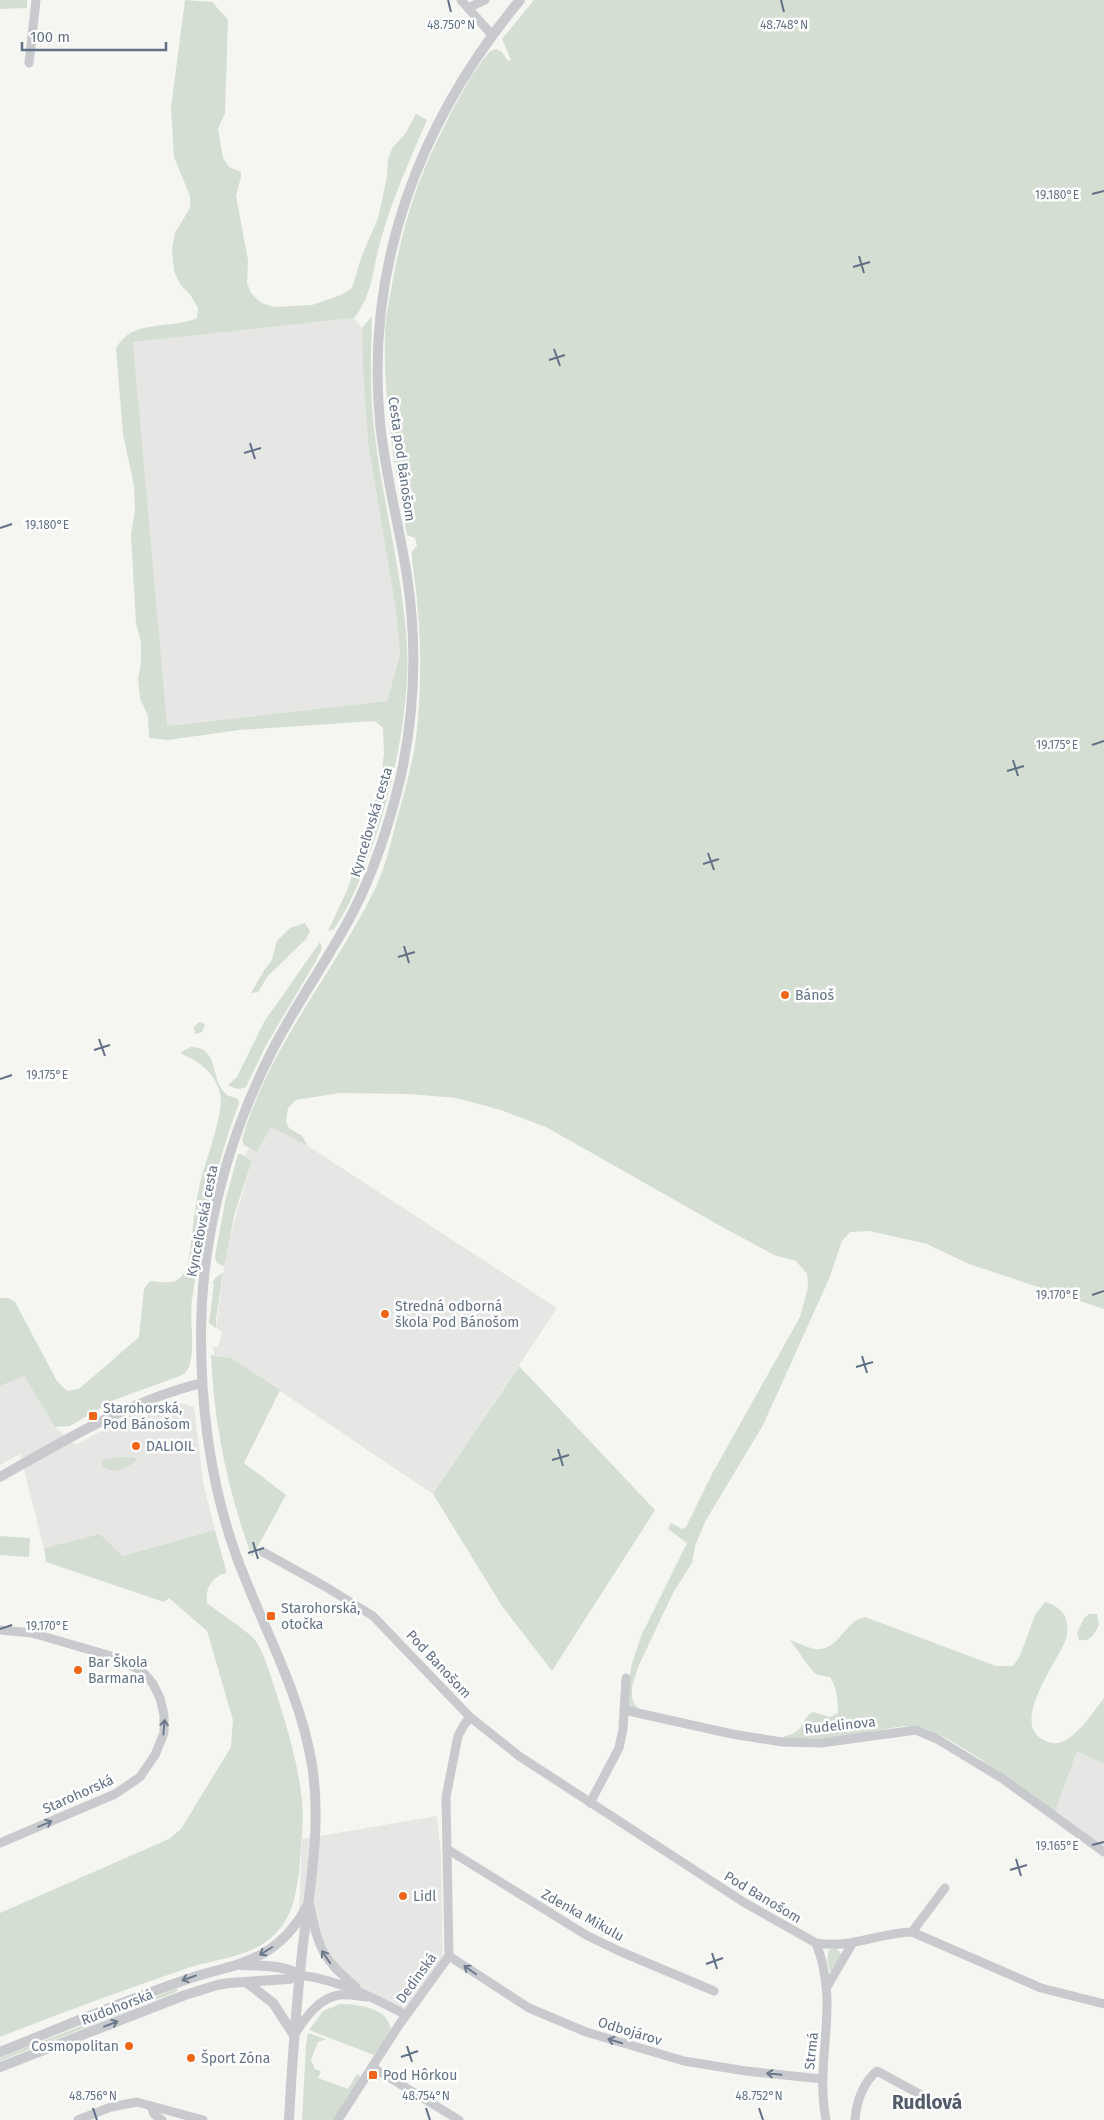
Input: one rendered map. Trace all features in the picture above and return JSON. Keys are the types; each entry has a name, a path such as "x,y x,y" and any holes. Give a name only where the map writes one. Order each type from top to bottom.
{"street":[{"path":"29,63 36,0"},
{"path":"461,0 492,35"},
{"path":"468,8 485,0"},
{"name":"Cesta pod Bánošom","path":"412,686 413,642 410,596 380,426 377,367 378,330 391,244 417,167 429,139 455,92 492,35 520,0"},
{"name":"Kynceľovská cesta","path":"289,2120 294,2035 316,1832 315,1793 311,1762 294,1699 244,1575 224,1519 209,1450 202,1383 201,1315 205,1267 215,1210 228,1158 244,1112 283,1030 341,934 372,872 401,776 408,732 412,686"},
{"path":"0,1477 128,1408 152,1398 202,1383"},
{"name":"Pod Banošom","path":"263,1552 373,1616 470,1717 519,1756 745,1903 816,1944 829,1946 852,1944 898,1933 912,1932"},
{"name":"Starohorská","path":"0,1630 32,1633 118,1658 143,1672 160,1698 164,1715 164,1733 155,1755 140,1777 115,1794 0,1843"},
{"path":"590,1803 619,1748 626,1678"},
{"name":"Rudelinova","path":"624,1710 732,1734 782,1742 821,1743 916,1730 937,1738 968,1756 1016,1788 1104,1852"},
{"name":"Dedinská","path":"338,2120 406,2015 449,1956 445,1812 447,1788 458,1736 470,1717"},
{"name":"Zdenka Mikulu","path":"447,1849 586,1935 714,1991"},
{"path":"945,1888 912,1932 1056,1994 1104,2004"},
{"path":"309,1902 319,1946 334,1968 360,1991"},
{"name":"Rudohorská","path":"0,2052 180,1981 236,1965 262,1954 275,1946 302,1916 309,1902"},
{"name":"Strmá","path":"816,1944 828,1985 828,2019 822,2079 826,2120"},
{"path":"828,1985 852,1944"},
{"name":"Odbojárov","path":"449,1956 529,2008 586,2032 684,2061 746,2072 822,2079"},
{"name":"Rudohorská","path":"236,1965 278,1966 300,1975"},
{"path":"300,1975 323,1979 360,1991 406,2015"},
{"name":"Rudohorská","path":"0,2067 185,1995 217,1985 288,1979 300,1975"},
{"path":"246,1982 273,2003 294,2035 310,2012 319,2004 338,1995 372,1997"},
{"path":"372,2067 459,2120"},
{"path":"855,2120 859,2100 864,2088 877,2071 936,2103"},
{"path":"78,2120 110,2106 137,2102 203,2120"},
{"path":"151,2106 154,2114 162,2120"}],"shaded area":[{"path":"0,0 27,0 27,8 0,9"},
{"path":"185,0 212,2 228,20 225,113 218,129 223,158 229,167 241,172 236,196 248,260 247,283 251,293 261,303 274,307 312,305 341,295 352,288 361,258 378,218 387,177 388,159 393,147 405,134 416,114 427,120 391,209 378,249 369,290 354,318 133,342 167,726 387,701 400,655 396,611 368,443 362,328 372,316 371,380 373,418 376,447 405,618 407,647 406,691 396,760 379,826 365,866 348,905 334,929 328,931 348,888 380,785 384,754 383,728 375,721 239,730 168,740 149,738 148,716 140,698 138,678 141,663 141,642 136,623 131,535 135,509 134,486 123,434 116,349 122,339 141,329 187,322 197,318 198,308 191,296 180,284 174,271 172,249 175,233 190,208 190,196 174,157 171,108"},
{"path":"534,0 1104,0 1104,1309 969,1264 927,1244 869,1231 850,1232 842,1241 829,1279 763,1425 706,1520 695,1546 692,1563 673,1593 638,1667 632,1687 632,1698 635,1705 640,1709 630,1708 627,1703 631,1667 641,1636 687,1543 668,1529 671,1523 682,1529 686,1527 712,1474 800,1317 808,1287 807,1274 796,1261 774,1255 546,1127 501,1110 456,1098 410,1094 339,1093 296,1100 288,1108 286,1122 289,1128 302,1136 308,1146 271,1127 257,1152 244,1145 242,1140 253,1107 267,1076 300,1016 354,927 379,880 408,780 416,738 420,693 419,627 412,561 412,551 417,546 415,538 407,535 391,435 385,360 385,328 388,307 397,260 411,207 438,139 468,82 490,51 496,49 502,52 508,61 511,60 502,39"},
{"path":"354,318 362,328 368,443 396,611 400,655 387,701 166,726 133,342"},
{"path":"305,923 310,931 306,939 268,976 258,992 251,993 272,960 277,941 290,928"},
{"path":"320,942 322,948 316,961 265,1047 246,1087 237,1089 228,1085 237,1077 264,1022"},
{"path":"199,1022 205,1025 202,1032 195,1034 194,1027"},
{"path":"191,1047 200,1048 206,1052 213,1064 220,1086 224,1092 238,1099 239,1103 216,1175 200,1249 192,1299 192,1351 189,1367 185,1373 177,1377 114,1400 70,1426 55,1427 24,1376 0,1386 0,1298 8,1298 15,1302 57,1381 67,1391 79,1389 139,1337 144,1289 150,1281 173,1282 177,1280 188,1266 200,1183 220,1112 220,1093 211,1074 181,1052"},
{"name":"Stredná odborná škola Pod Bánošom","path":"271,1127 308,1146 557,1308 433,1494 231,1358 214,1355 213,1347 218,1347 222,1332 216,1328 227,1246 252,1161 244,1156 249,1148 257,1152"},
{"path":"238,1154 252,1161 235,1212 224,1266 217,1263 215,1257 225,1202"},
{"path":"223,1273 216,1328 209,1323 214,1284 212,1283 216,1277"},
{"path":"211,1355 231,1358 280,1390 244,1463 286,1495 252,1557 229,1483 215,1407"},
{"path":"519,1366 655,1510 552,1671 502,1606 433,1494"},
{"path":"24,1376 55,1427 76,1445 128,1416 173,1401 194,1407 203,1482 215,1530 121,1556 100,1534 44,1548 20,1454 0,1465 0,1386"},
{"path":"119,1457 138,1458 121,1470 107,1469 102,1466 103,1460"},
{"path":"215,1530 226,1570 225,1574 218,1577 209,1586 207,1603 246,1632 255,1640 262,1651 279,1702 298,1772 302,1800 302,1836 299,1871 289,1915 273,1936 254,1949 162,1977 0,2037 0,1913 169,1839 181,1829 231,1747 233,1720 207,1631 169,1598 164,1602 46,1562 44,1548 100,1534 122,1556"},
{"path":"0,1536 30,1538 29,1557 0,1555"},
{"path":"1045,1602 1053,1605 1063,1613 1067,1629 1066,1639 1037,1695 1032,1711 1032,1725 1038,1736 1052,1743 1067,1740 1081,1727 1104,1698 1104,1764 1077,1751 1055,1812 979,1758 948,1739 922,1727 903,1726 835,1738 780,1738 798,1730 806,1717 813,1712 830,1717 838,1713 837,1694 830,1677 815,1673 789,1640 811,1648 820,1649 828,1647 857,1620 865,1617 996,1666 1013,1666 1020,1656 1035,1615"},
{"path":"1089,1614 1097,1614 1099,1625 1089,1639 1079,1640 1077,1633 1084,1618"},
{"path":"1077,1751 1104,1764 1104,1848 1055,1812"},
{"path":"437,1816 441,1855 443,1960 402,2014 360,1994 322,1952 299,1915 302,1839"},
{"path":"837,1949 841,1954 830,1972 827,1960 829,1950"},
{"path":"178,1989 176,1992 44,2044 43,2041"},
{"path":"340,2004 372,2009 386,2018 390,2024 391,2032 374,2055 309,2030 323,2011"},
{"path":"308,2033 326,2039 318,2042 311,2060 315,2069 321,2071 318,2078 348,2089 357,2074 360,2076 359,2083 336,2120 302,2120"},
{"path":"36,2043 37,2046 0,2061 0,2058"}],"place":[{"name":"Bánoš","path":"785,995"},
{"name":"Stredná odborná škola Pod Bánošom","path":"385,1314"},
{"name":"Starohorská, Pod Bánošom","path":"93,1416"},
{"name":"DALIOIL","path":"136,1446"},
{"name":"Starohorská, otočka","path":"271,1616"},
{"name":"Bar Škola Barmana","path":"78,1670"},
{"name":"Lidl","path":"403,1896"},
{"name":"Cosmopolitan","path":"129,2046"},
{"name":"Šport Zóna","path":"191,2058"},
{"name":"Pod Hôrkou","path":"373,2075"}],"district":[{"name":"Rudlová","path":"927,2102"}]}
